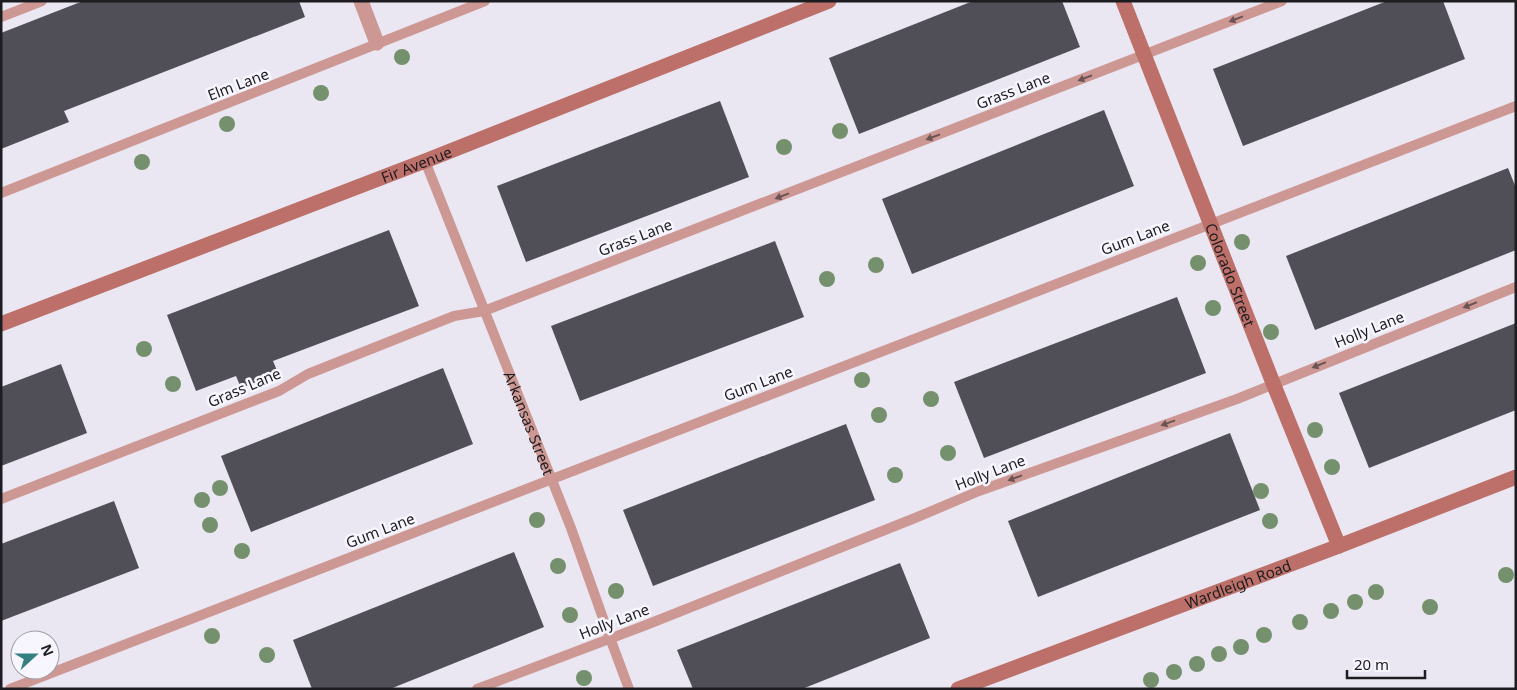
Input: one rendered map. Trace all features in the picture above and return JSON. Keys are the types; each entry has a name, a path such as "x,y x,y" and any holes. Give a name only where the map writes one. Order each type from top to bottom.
{"street":[{"path":"361,1 377,43"},
{"name":"Fir Avenue","path":"1,324 424,161 829,1"},
{"name":"Colorado Street","path":"1123,1 1273,384 1339,546"},
{"name":"Wardleigh Road","path":"958,689 1516,478"}],"lane":[{"path":"1,17 42,1"},
{"name":"Elm Lane","path":"1,193 485,1"},
{"name":"Grass Lane","path":"1,499 279,391 308,374 454,316 484,312 1282,1"},
{"name":"Gum Lane","path":"10,689 1516,106"},
{"name":"Arkansas Street","path":"424,161 572,528 629,689"},
{"name":"Holly Lane","path":"477,689 979,491 1237,399 1516,288"}],"building":[{"path":"83,1 299,1 305,17 64,111 69,122 1,149 1,33"},
{"path":"973,1 1062,1 1080,47 859,134 829,58"},
{"path":"1387,1 1443,1 1465,59 1243,146 1213,69"},
{"path":"720,101 749,177 526,262 497,186"},
{"path":"1104,110 1134,186 912,274 882,199"},
{"path":"1508,168 1516,188 1516,250 1315,330 1286,256"},
{"path":"389,230 419,306 273,361 278,373 241,388 236,376 196,391 167,315"},
{"path":"775,241 804,317 580,401 551,326"},
{"path":"1177,297 1206,373 984,458 954,382"},
{"path":"1516,323 1516,410 1369,468 1339,393"},
{"path":"61,364 87,433 1,466 1,387"},
{"path":"443,368 473,444 251,532 221,456"},
{"path":"846,424 875,500 653,586 623,510"},
{"path":"1230,433 1260,510 1038,597 1008,521"},
{"path":"114,501 139,568 1,621 1,544"},
{"path":"514,552 544,627 390,689 312,689 293,640"},
{"path":"900,563 930,638 802,689 693,689 677,650"}]}
